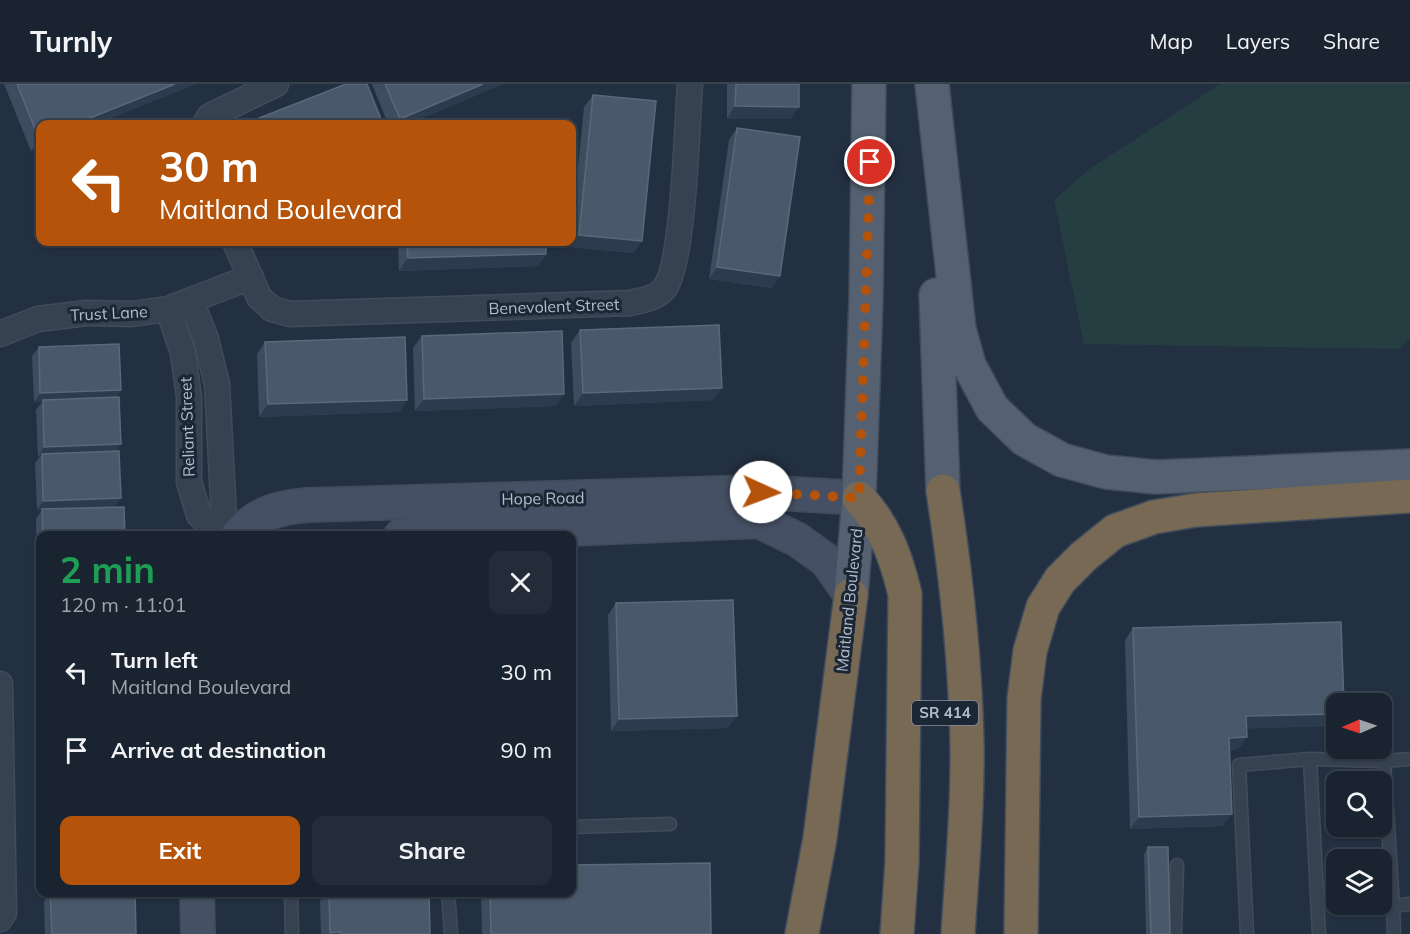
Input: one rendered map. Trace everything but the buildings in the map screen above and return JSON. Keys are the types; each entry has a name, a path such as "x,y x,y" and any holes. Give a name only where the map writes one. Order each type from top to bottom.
{"highway":[{"path":"943,491 955,564 967,743 958,934"},
{"name":"SR 414","path":"940,934 946,760 943,491"},
{"path":"1021,934 1024,699 1030,651 1044,607 1060,580 1084,556 1115,531 1154,517 1196,510 1410,496"},
{"path":"859,498 875,516 886,535 897,562 904,594 902,862 897,934"},
{"name":"Maitland Boulevard","path":"802,934 820,838 851,595"}],"main road":[{"name":"Maitland Boulevard","path":"851,595 859,498 870,162 869,84"},
{"path":"930,84 959,329 969,365 992,408 1024,439 1062,460 1106,472 1156,477 1410,466"},
{"name":"SR 414","path":"930,84 943,491"},
{"name":"Hope Road","path":"241,531 251,519 284,507 307,505 761,492 859,498"},
{"name":"Hope Road","path":"520,531 759,521 798,540 827,561 851,595"},
{"path":"197,897 198,934"}],"street":[{"path":"208,120 210,116 276,84"},
{"name":"Benevolent Street","path":"251,277 259,297 272,309 290,314 630,303 652,298 664,289 674,269 684,183 690,84"},
{"path":"237,246 251,277"},
{"name":"Trust Lane","path":"0,334 38,319 87,313 132,314 179,305 251,277"},
{"name":"Reliant Street","path":"179,305 206,339 217,384 223,531"},
{"name":"Reliant Street","path":"179,305 189,397 189,482 199,515 217,531"},
{"path":"0,684 4,913 0,919"}],"lane":[{"path":"1246,934 1239,765 1310,759 1384,761 1410,759"},
{"path":"1310,759 1319,934"},
{"path":"1384,761 1394,934"},
{"path":"576,827 670,824"},
{"path":"1175,934 1177,865"},
{"path":"291,897 292,934"},
{"path":"448,897 451,934"},
{"path":"1394,906 1410,904"}],"green space":[{"path":"1220,84 1410,84 1410,338 1399,349 1084,344 1054,200 1088,170"}],"route":[{"path":"761,492 828,494 859,498 870,162"}]}
